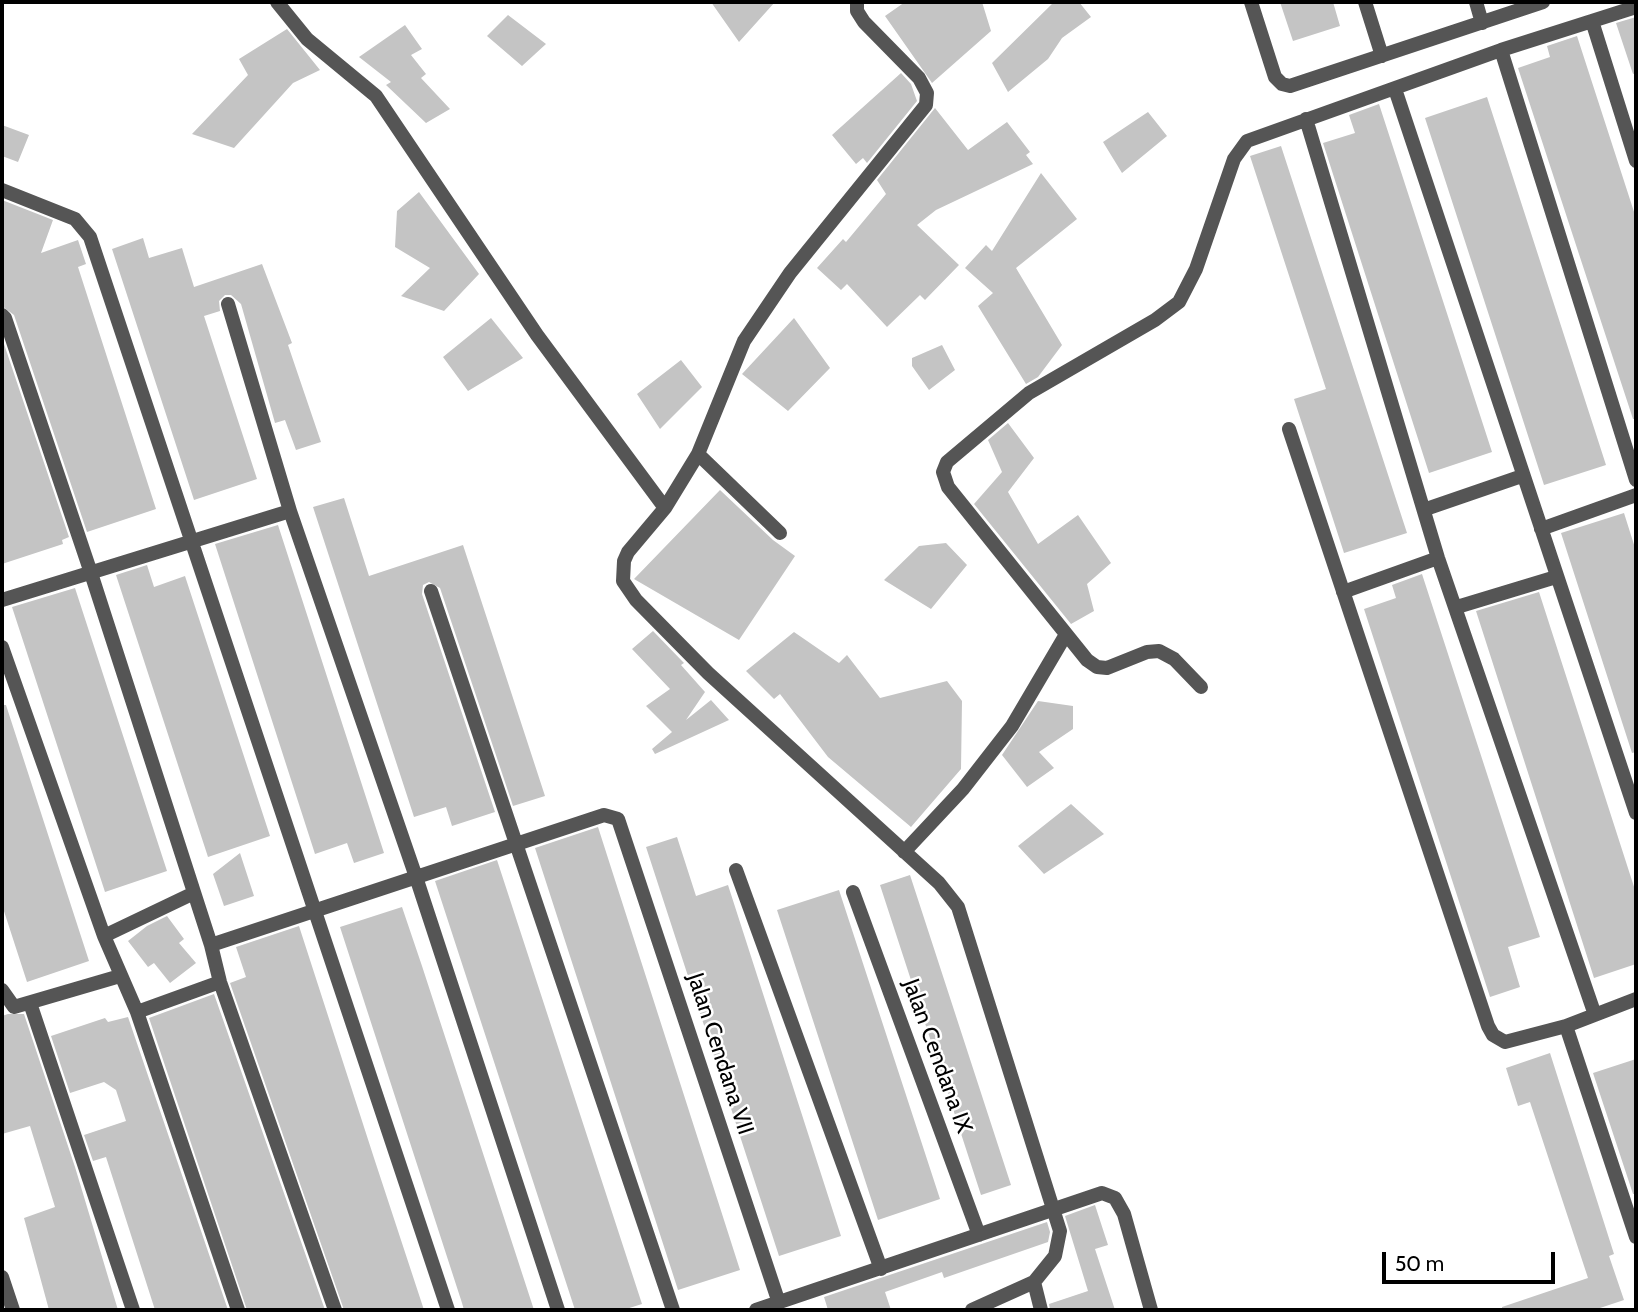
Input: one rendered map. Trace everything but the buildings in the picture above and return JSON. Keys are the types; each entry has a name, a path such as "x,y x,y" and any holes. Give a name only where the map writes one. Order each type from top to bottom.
{"street":[{"path":"277,2 307,39 376,96 537,335 665,508"},
{"path":"857,2 864,22 919,78 927,93 926,105 790,273 744,341 698,454 665,508 628,551 624,561 623,581 636,600 708,673 949,892 958,907 1060,1231 1055,1256 1034,1282 972,1310"},
{"path":"1251,2 1275,77 1285,85 1295,85 1543,2"},
{"path":"1365,2 1382,56"},
{"path":"1476,2 1482,23"},
{"path":"1201,687 1165,653 1147,652 1102,668 1087,660 1065,636 948,487 943,472 947,462 1029,393 1155,320 1178,302 1192,280 1240,148 1256,136 1501,50 1636,7"},
{"path":"1592,21 1636,161"},
{"path":"1501,50 1636,480"},
{"path":"1395,89 1636,813"},
{"path":"1306,119 1426,509 1438,558 1595,1015"},
{"path":"2,190 75,219 90,237 448,1310"},
{"path":"228,304 290,511 416,877 558,1310"},
{"path":"2,315 90,570 211,945 220,982 335,1310"},
{"path":"1289,429 1493,1035 1504,1042 1566,1026 1636,999"},
{"path":"698,454 780,533"},
{"path":"1426,509 1522,476"},
{"path":"1541,529 1636,495"},
{"path":"2,600 90,570 290,511"},
{"path":"1343,592 1438,558"},
{"path":"1457,607 1556,577"},
{"path":"431,590 673,1310"},
{"path":"904,852 963,789 1012,726 1065,636"},
{"path":"2,647 104,936 137,1012 238,1310"},
{"name":"Jalan Cendana VII","path":"515,843 604,815 618,819 779,1303"},
{"path":"211,945 315,913 515,843"},
{"path":"736,870 881,1269"},
{"name":"Jalan Cendana IX","path":"853,892 979,1235"},
{"path":"104,936 194,893"},
{"path":"2,990 14,1007 120,976"},
{"path":"137,1012 220,982"},
{"path":"30,1003 133,1310"},
{"path":"1566,1026 1636,1237"},
{"path":"756,1310 1096,1193 1106,1194 1118,1202 1151,1310"},
{"path":"2,1277 13,1310"},
{"path":"1034,1282 1041,1310"}]}
